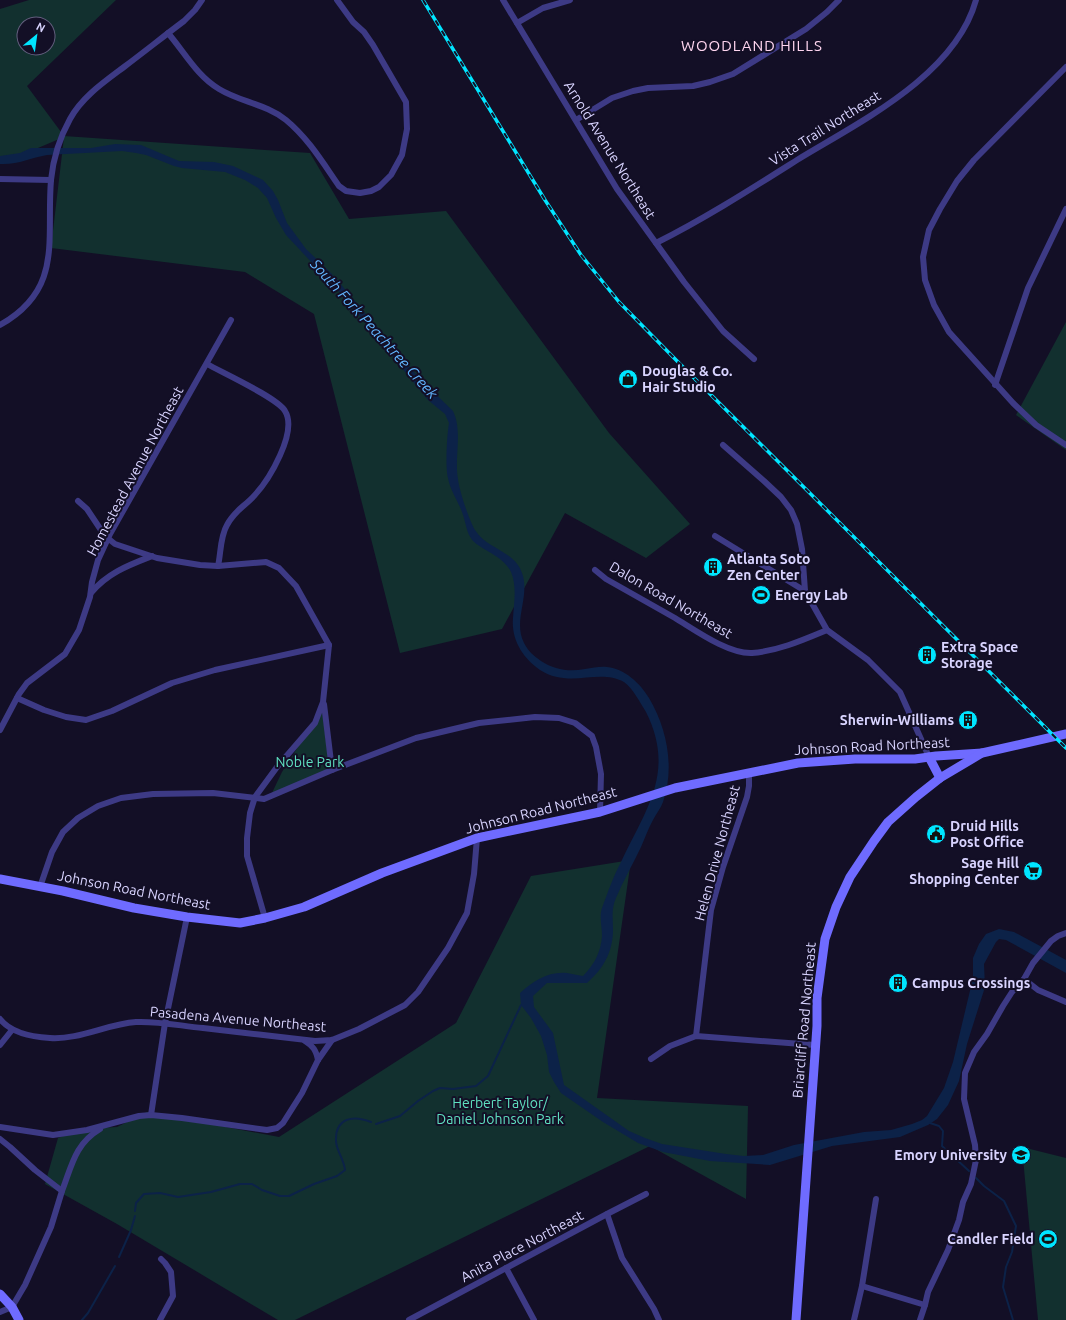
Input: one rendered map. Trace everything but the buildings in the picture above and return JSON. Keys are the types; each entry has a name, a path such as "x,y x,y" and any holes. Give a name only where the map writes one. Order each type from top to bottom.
{"street":[{"path":"0,325 22,310 27,304 36,291 46,268 50,244 51,180 56,156 70,118 86,97 184,21 202,0"},
{"path":"168,33 196,70 212,84 228,94 260,106 285,119 304,138 339,186 346,191 360,193 371,191 380,187 391,175 402,155 407,129 406,102 373,44 364,32 353,22 337,0"},
{"name":"Arnold Avenue Northeast","path":"503,0 617,189 684,282 723,331 754,360"},
{"path":"517,23 543,8 570,0"},
{"path":"576,120 612,98 627,93 648,88 676,88 693,86 733,74 806,29 839,0"},
{"name":"Vista Trail Northeast","path":"656,243 754,187 879,111 922,78 946,54 967,24 976,0"},
{"path":"1066,67 974,160 957,181 929,230 923,257 925,280 934,305 949,332 995,385 1013,403 1036,425 1066,445"},
{"path":"0,179 51,180"},
{"path":"995,385 1028,288 1066,209"},
{"name":"Homestead Avenue Northeast","path":"0,730 27,683 65,654 79,630 98,560 108,539 231,320"},
{"path":"207,364 275,400 285,411 289,422 285,444 272,471 254,497 237,511 227,524 222,535 222,547 218,566"},
{"path":"723,445 781,497 790,510 797,524 801,543 805,591 827,630 868,660 900,692 940,778"},
{"path":"78,501 87,509 108,539 115,544 152,556 175,561 218,566 266,562 280,568 296,586 328,645 323,702 332,770"},
{"path":"715,536 805,591"},
{"path":"90,594 100,583 119,569 152,556"},
{"name":"Dalon Road Northeast","path":"595,570 703,636 735,650 750,653 769,650 800,642 827,630"},
{"path":"17,698 44,710 66,717 86,720 112,711 172,683 194,676 328,645"},
{"path":"265,918 247,856 246,838 250,813 255,797 276,767 314,723 323,702"},
{"path":"40,887 52,852 63,832 78,818 98,806 121,798 153,794 213,793 264,799 332,770 416,738 471,725 535,718 559,718 575,722 592,736 596,747 601,774 600,812"},
{"name":"Briarcliff Road Northeast","path":"796,1320 818,998 825,939 836,907 850,877 888,822 940,778 982,754 1066,734"},
{"name":"Johnson Road Northeast","path":"0,879 134,908 187,917 240,923 265,918 304,907 382,873 477,838 600,812 675,788 798,762 823,760 915,759 982,754"},
{"name":"Helen Drive Northeast","path":"696,1036 711,910 723,867 746,797 749,786 749,773"},
{"name":"Pasadena Avenue Northeast","path":"0,1019 12,1030 51,1039 82,1035 112,1025 136,1022 165,1023 303,1040 332,1040 359,1030 405,1005 418,992 448,948 467,913 474,874 477,838"},
{"path":"151,1116 165,1023 187,917"},
{"path":"920,1320 926,1305 928,1292 948,1250 959,1220 976,1160 975,1145 964,1099 965,1073 974,1052 987,1034 1012,992 1024,979 1033,963 1051,941 1066,933"},
{"path":"1024,979 1038,990 1066,1002"},
{"path":"0,1045 12,1030"},
{"path":"651,1059 670,1046 696,1036 815,1045"},
{"path":"303,1040 312,1045 318,1060"},
{"path":"0,1312 12,1307 25,1285 51,1228 62,1190 77,1152 83,1142 91,1135 118,1121 139,1116 182,1118 267,1130 277,1128 283,1123 294,1107 318,1060 332,1040"},
{"path":"0,1127 53,1135 106,1126"},
{"path":"0,1139 35,1170 62,1190"},
{"name":"Anita Place Northeast","path":"409,1320 646,1194"},
{"path":"854,1320 862,1286 876,1199"},
{"path":"607,1214 622,1258 654,1309 659,1320"},
{"path":"160,1258 170,1272 173,1296 160,1320"},
{"path":"506,1268 534,1320"},
{"path":"862,1286 926,1305"},
{"path":"0,1294 12,1307 19,1320"}],"green space":[{"path":"29,0 116,0 27,86 64,136 310,153 349,219 446,211 609,433 690,524 646,558 565,513 502,629 400,653 314,314 245,272 51,248 64,137 0,164 0,9"},
{"path":"1066,322 1066,450 1016,415"},
{"name":"Noble Park","path":"322,709 330,773 297,788 271,795 282,772"},
{"name":"Herbert Taylor/ Daniel Johnson Park","path":"631,860 597,1098 748,1106 746,1199 650,1146 295,1320 278,1320 117,1224 45,1184 58,1138 80,1129 117,1127 147,1112 279,1137 456,1023 531,876"},
{"name":"Candler Field","path":"1022,1147 1066,1158 1066,1320 1038,1320"}],"water":[{"name":"South Fork Peachtree Creek","path":"115,144 141,145 179,161 214,162 233,166 263,180 273,191 287,223 306,249 331,273 419,378 453,411 456,419 458,436 457,471 459,484 470,519 480,537 508,555 519,567 523,576 524,593 520,626 521,635 527,648 541,661 562,670 579,670 599,667 614,668 637,682 649,698 655,710 665,735 667,748 669,762 667,789 662,804 651,823 614,902 613,938 609,953 598,972 587,983 547,983 533,996 534,1007 553,1033 564,1085 629,1131 645,1138 662,1144 726,1154 744,1156 763,1155 794,1145 864,1132 891,1130 922,1120 927,1116 944,1088 953,1062 973,978 973,958 979,944 986,934 999,929 1014,932 1066,960 1066,973 1006,940 999,939 996,942 984,964 985,987 967,1044 959,1081 948,1105 937,1119 928,1125 900,1137 832,1146 770,1165 710,1161 663,1152 638,1143 603,1122 561,1093 549,1072 547,1055 541,1036 531,1018 521,1005 520,993 536,981 548,975 567,973 583,976 596,958 602,936 602,908 616,873 648,807 658,772 658,753 655,733 646,712 633,692 624,682 614,678 604,677 562,678 551,675 540,670 523,654 514,634 513,618 515,589 511,572 503,562 473,541 467,531 462,512 449,482 446,459 449,423 445,414 428,400 344,297 286,235 267,198 258,188 245,180 225,172 182,168 146,155 122,151 47,155 18,162 0,164 0,156 20,153 31,148 91,148"}],"waterway":[{"path":"376,1124 400,1116 418,1101 440,1088 453,1089 476,1086 488,1076 521,1005"},
{"path":"135,1211 136,1203 144,1194 160,1193 178,1197 211,1192 240,1184 252,1184 262,1190 280,1196 289,1196 314,1184 337,1176 345,1170 336,1141 337,1133 342,1123 352,1119 371,1122"},
{"path":"930,1123 939,1126 943,1131 942,1146 969,1171"},
{"path":"976,1178 1004,1201 1016,1226 1012,1252 1006,1267 1003,1287 1013,1320"},
{"path":"119,1257 131,1230 135,1216"},
{"path":"82,1320 88,1313 115,1266"}],"railway":[{"path":"423,0 545,200 581,255 619,302 1066,748"}],"place":[{"name":"Douglas & Co. Hair Studio","path":"628,379"},
{"name":"Atlanta Soto Zen Center","path":"713,567"},
{"name":"Energy Lab","path":"761,595"},
{"name":"Extra Space Storage","path":"927,655"},
{"name":"Sherwin-Williams","path":"968,720"},
{"name":"Druid Hills Post Office","path":"936,834"},
{"name":"Sage Hill Shopping Center","path":"1033,871"},
{"name":"Campus Crossings","path":"898,983"},
{"name":"Emory University","path":"1021,1155"},
{"name":"Candler Field","path":"1048,1239"}],"district":[{"name":"WOODLAND HILLS","path":"752,46"}]}
